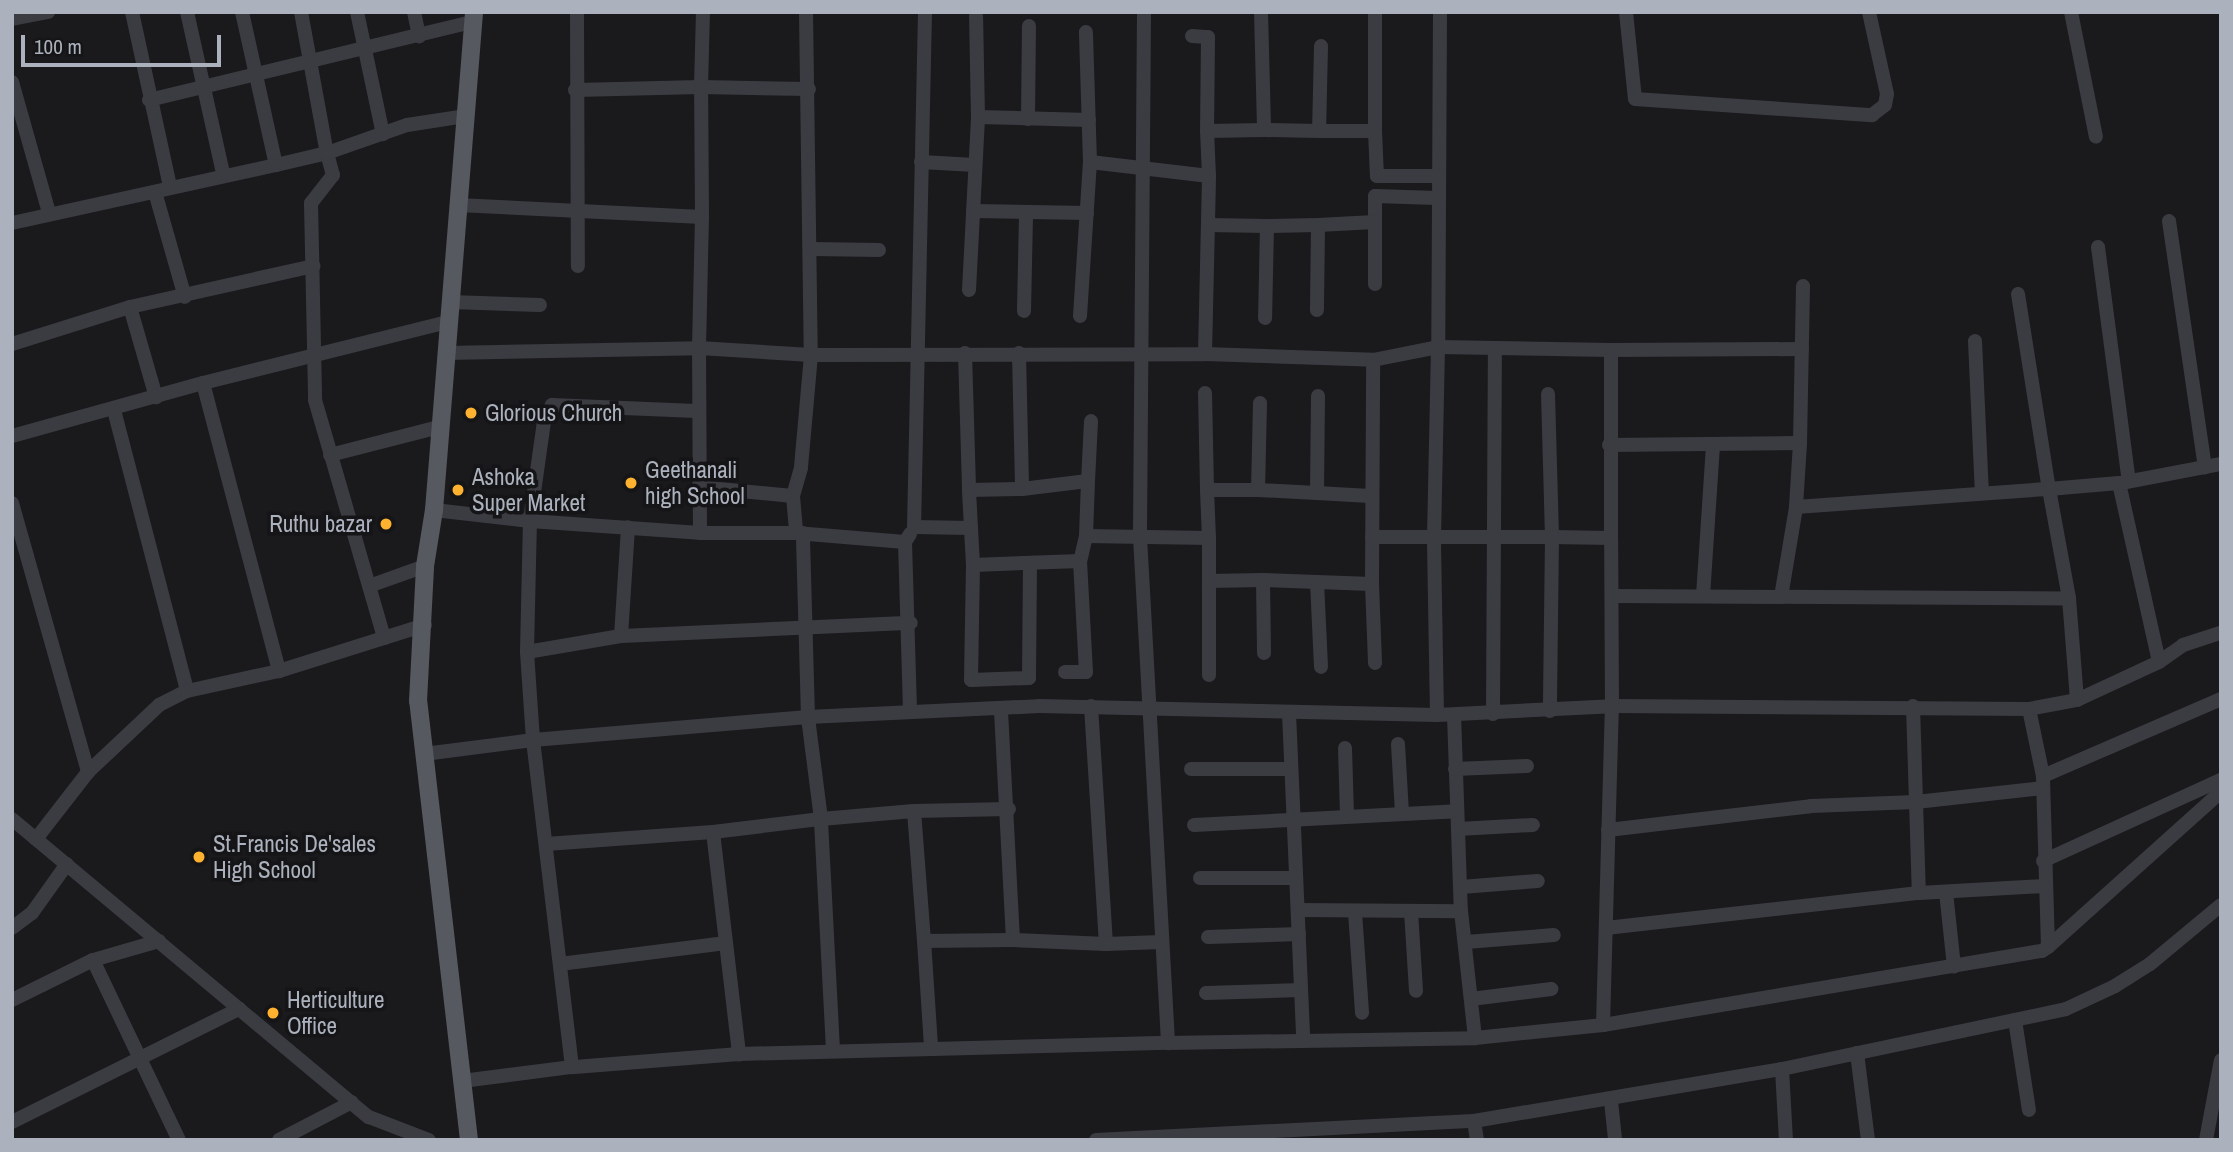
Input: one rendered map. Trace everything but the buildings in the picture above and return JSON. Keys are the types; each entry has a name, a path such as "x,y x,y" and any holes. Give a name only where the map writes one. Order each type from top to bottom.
{"main road":[{"path":"469,1140 418,701 425,625 425,566 433,510 473,17"}],"street":[{"path":"12,19 48,12"},
{"path":"132,12 170,187"},
{"path":"187,12 201,88 223,173"},
{"path":"242,12 276,165"},
{"path":"301,12 333,178 311,203 312,355 316,400 330,454 372,585 384,638"},
{"path":"357,12 383,134"},
{"path":"414,12 419,36"},
{"path":"577,12 575,90 580,211 578,266"},
{"path":"700,533 696,411 702,216 703,12"},
{"path":"806,12 812,249 811,355 801,468 793,496 799,533 808,717 821,819 833,1050"},
{"path":"911,710 911,623 905,542 914,527 915,352 925,12"},
{"path":"1144,12 1146,168 1140,537 1168,1043"},
{"path":"1261,12 1264,130"},
{"path":"1374,12 1377,176 1438,176"},
{"path":"1437,715 1434,537 1440,12"},
{"path":"1626,12 1631,92 1638,100 1872,115 1885,105 1887,94 1869,12"},
{"path":"2071,12 2096,136"},
{"path":"969,290 978,117 976,16"},
{"path":"149,100 419,36 473,17"},
{"path":"1028,119 1029,26"},
{"path":"1080,316 1090,162 1086,32"},
{"path":"1192,36 1209,37 1205,354"},
{"path":"1319,131 1321,46"},
{"path":"12,82 49,213"},
{"path":"575,90 701,87 809,89"},
{"path":"12,223 155,192 223,173 276,165 327,153 407,125 466,116"},
{"path":"978,117 1089,120"},
{"path":"1207,131 1375,131"},
{"path":"921,162 975,165"},
{"path":"1090,162 1209,176"},
{"path":"155,192 186,297"},
{"path":"1375,284 1375,196 1437,198"},
{"path":"457,205 702,216"},
{"path":"973,211 1087,213"},
{"path":"1024,311 1026,212"},
{"path":"2169,221 2205,467"},
{"path":"1208,225 1375,222"},
{"path":"1317,310 1318,225"},
{"path":"1265,318 1267,226"},
{"path":"2098,247 2124,482 2158,662"},
{"path":"812,249 879,250"},
{"path":"12,344 130,307 186,297 313,266"},
{"path":"1781,597 1796,507 1803,286"},
{"path":"2018,294 2069,598 2077,700"},
{"path":"450,302 540,305"},
{"path":"130,307 156,397"},
{"path":"12,436 114,410 203,383 448,322"},
{"path":"1975,341 1983,493"},
{"path":"446,353 699,348 811,355 1143,351 1373,360 1438,347 1495,350 1802,349"},
{"path":"1602,1025 1612,706 1609,445 1611,349"},
{"path":"1493,714 1495,350"},
{"path":"965,353 973,565 971,680 1029,678 1030,564"},
{"path":"1019,353 1021,489"},
{"path":"1373,360 1370,496 1375,663"},
{"path":"203,383 279,671"},
{"path":"1205,393 1209,676"},
{"path":"1548,394 1552,537 1550,711"},
{"path":"1317,493 1318,396"},
{"path":"1258,490 1260,403"},
{"path":"572,1067 533,740 527,652 530,521 549,407 696,411"},
{"path":"114,410 187,691"},
{"path":"1065,671 1086,672 1080,561 1086,536 1091,421"},
{"path":"330,454 439,427"},
{"path":"1609,445 1800,443"},
{"path":"1703,596 1713,446"},
{"path":"1796,507 2124,482 2221,464"},
{"path":"969,490 1021,489 1088,481"},
{"path":"698,487 793,496"},
{"path":"1207,490 1370,496"},
{"path":"12,503 88,772"},
{"path":"433,510 530,521 700,533 799,533 905,542"},
{"path":"621,636 628,527"},
{"path":"914,527 971,528"},
{"path":"1086,536 1209,538"},
{"path":"1372,537 1611,538"},
{"path":"973,565 1080,561"},
{"path":"372,585 425,566"},
{"path":"1209,582 1263,580 1373,584"},
{"path":"1263,580 1264,653"},
{"path":"1317,582 1321,667"},
{"path":"1612,596 2069,598"},
{"path":"527,652 621,636 803,625 911,623"},
{"path":"36,839 88,772 159,705 187,691 279,671 425,625"},
{"path":"424,754 533,740 911,710 1091,706 1454,715 1612,706 1913,706 2029,709 2077,700 2158,662 2183,645 2221,633"},
{"path":"1608,830 1811,806 1916,802 2043,782 2221,699"},
{"path":"1091,706 1106,944"},
{"path":"1913,706 1919,893"},
{"path":"1001,709 1009,809 1013,940"},
{"path":"2029,709 2043,782 2043,862 2048,947"},
{"path":"1289,713 1291,819 1303,1039"},
{"path":"1454,715 1461,911 1475,1038"},
{"path":"1398,744 1402,814"},
{"path":"1345,748 1347,816"},
{"path":"1455,769 1527,766"},
{"path":"1191,769 1289,769"},
{"path":"2043,862 2221,780"},
{"path":"462,1081 572,1067 739,1054 931,1046 1475,1038 1602,1025 1954,967 2048,947 2221,792"},
{"path":"546,844 713,832 914,811 1009,809"},
{"path":"914,811 931,1046"},
{"path":"1194,825 1457,811"},
{"path":"12,819 369,1117 429,1140"},
{"path":"1458,829 1532,825"},
{"path":"713,832 739,1054"},
{"path":"12,928 32,913 67,864"},
{"path":"1199,878 1295,878"},
{"path":"1461,887 1538,881"},
{"path":"1606,928 1919,893 2044,887"},
{"path":"1945,892 1954,967"},
{"path":"1096,1140 1321,1135 1474,1121 1611,1101 1782,1069 2066,1009 2115,986 2214,916 2221,905"},
{"path":"1298,911 1461,911"},
{"path":"1411,911 1416,992"},
{"path":"1356,912 1362,1013"},
{"path":"1208,937 1299,934"},
{"path":"1466,942 1554,935"},
{"path":"924,941 1013,940 1106,944 1161,942"},
{"path":"12,1000 93,960 159,941"},
{"path":"560,964 726,943"},
{"path":"93,960 179,1140"},
{"path":"1471,999 1551,989"},
{"path":"1206,993 1301,990"},
{"path":"12,1122 239,1009"},
{"path":"2015,1020 2029,1110"},
{"path":"1857,1053 1868,1140"},
{"path":"2206,1140 2221,1060"},
{"path":"1782,1069 1786,1140"},
{"path":"1611,1101 1615,1140"},
{"path":"279,1140 352,1102"},
{"path":"1474,1121 1477,1140"}],"place":[{"name":"Glorious Church","path":"471,413"},
{"name":"Geethanali high School","path":"631,483"},
{"name":"Ashoka Super Market","path":"458,490"},
{"name":"Ruthu bazar","path":"386,524"},
{"name":"St.Francis De'sales High School","path":"199,857"},
{"name":"Herticulture Office","path":"273,1013"}]}
